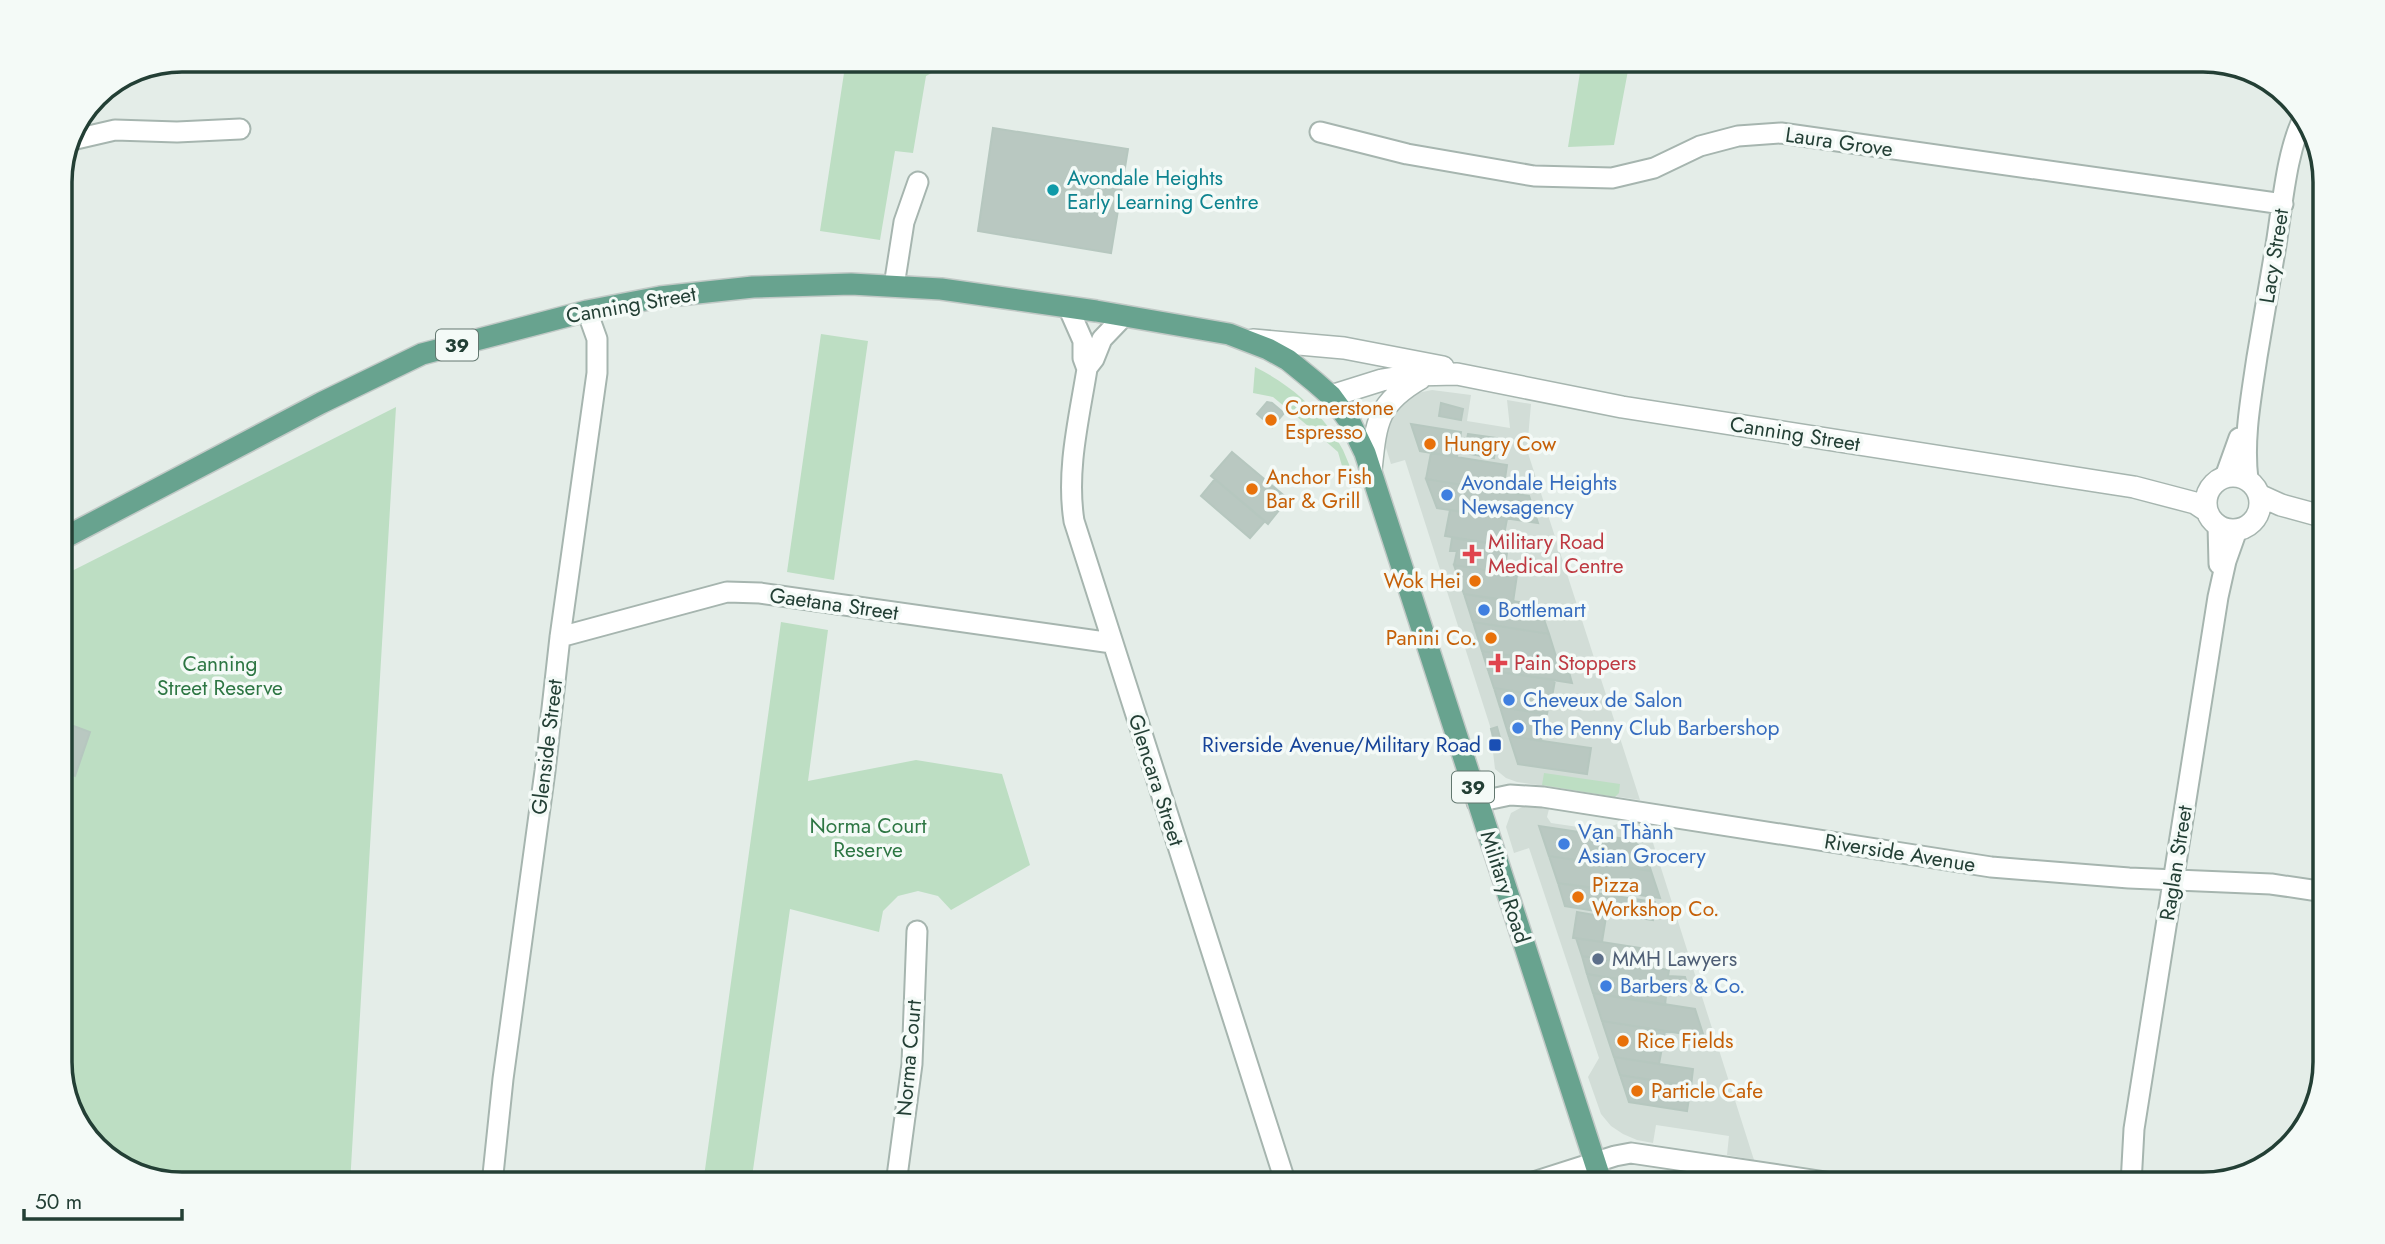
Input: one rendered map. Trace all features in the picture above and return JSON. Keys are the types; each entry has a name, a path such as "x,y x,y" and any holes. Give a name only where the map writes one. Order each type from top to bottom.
{"main road":[{"name":"Canning Street","path":"72,534 321,403 422,355 535,323 660,297 753,287 894,286 985,294 1208,329 1246,339 1288,360 1331,396"},
{"name":"Military Road","path":"1331,396 1350,422 1371,470 1598,1172"}],"street":[{"name":"Lacy Street","path":"2255,497 2246,460 2250,400 2283,204 2299,128"},
{"path":"81,138 115,130 177,132 240,129"},
{"name":"Laura Grove","path":"1320,132 1407,154 1534,176 1612,178 1654,168 1700,146 1738,136 1781,133 2283,204"},
{"path":"894,286 904,222 918,182"},
{"name":"Glencara Street","path":"1068,307 1083,341 1083,358 1087,369"},
{"name":"Glenside Street","path":"493,1172 560,637 597,373 597,339 587,311"},
{"name":"Glencara Street","path":"1124,316 1102,339 1087,369 1072,463 1070,498 1074,521 1282,1172"},
{"name":"Canning Street","path":"1246,339 1344,348 1437,365 1457,374"},
{"path":"1371,470 1376,431 1383,410 1396,395 1429,374"},
{"name":"Canning Street","path":"1331,396 1382,380 1429,374 1457,374 1622,407 2134,488 2176,491 2218,483"},
{"name":"Lacy Street","path":"2218,483 2234,458 2250,400"},
{"path":"2255,497 2252,523 2221,522 2207,495 2218,483 2241,477 2255,497 2313,514"},
{"name":"Canning Street","path":"2134,488 2194,503 2221,522"},
{"name":"Raglan Street","path":"2132,1172 2134,1129 2225,561 2221,522"},
{"name":"Gaetana Street","path":"560,637 727,592 760,593 1112,643"},
{"name":"Riverside Avenue","path":"1477,802 1510,795 1543,797 1991,867 2173,881 2271,884 2313,890"},
{"name":"Norma Court","path":"898,1172 912,1064 917,931"},
{"name":"Raglan Street","path":"2122,1172 2134,1129"},
{"path":"1567,1172 1623,1154 1637,1153 1757,1172"}],"shaded area":[{"path":"1432,390 1471,395 1467,421 1510,428 1507,400 1531,404 1527,450 1640,800 1517,782 1506,778 1495,769 1490,726 1405,460 1391,464 1386,448 1385,438 1390,415 1412,394"},
{"path":"1524,806 1549,809 1547,817 1551,823 1585,828 1602,830 1625,821 1647,824 1754,1160 1727,1155 1729,1136 1656,1125 1653,1143 1623,1134 1611,1126 1601,1114 1588,1077 1599,1058 1529,848 1514,853 1506,827 1511,813"}],"green space":[{"path":"844,72 934,72 926,76 913,153 895,151 880,240 820,231"},
{"path":"1580,72 1628,72 1614,145 1568,147"},
{"path":"821,334 868,341 834,580 787,572"},
{"path":"1255,367 1296,393 1329,428 1319,435 1273,397 1253,393"},
{"name":"Canning Street Reserve","path":"396,407 351,1172 160,1170 133,1161 109,1145 83,1111 72,1069 72,571"},
{"path":"1332,431 1354,476 1344,473 1338,452 1322,438"},
{"name":"Norma Court Reserve","path":"781,622 828,630 808,781 916,760 1002,774 1030,865 951,910 938,896 918,891 898,896 883,911 879,932 790,909 753,1172 705,1172"},
{"path":"1544,773 1620,784 1619,793 1615,797 1542,785"}],"building":[{"name":"Avondale Heights Early Learning Centre","path":"993,128 1128,149 1111,253 978,231"},
{"name":"Cornerstone Espresso","path":"1267,402 1284,413 1272,427 1257,414"},
{"path":"1441,403 1463,409 1461,420 1439,416"},
{"path":"1411,424 1461,432 1457,457 1420,451"},
{"path":"1468,434 1497,438 1494,458 1458,452 1460,439 1467,439"},
{"name":"Anchor Fish Bar & Grill","path":"1232,452 1288,499 1268,524 1211,476"},
{"path":"1431,453 1507,465 1503,492 1426,479"},
{"path":"1215,479 1265,521 1250,538 1201,496"},
{"path":"1426,479 1529,496 1538,523 1437,508"},
{"path":"1450,510 1507,519 1502,545 1445,536"},
{"path":"1452,538 1508,546 1504,573 1454,565 1457,551 1450,551"},
{"path":"1454,565 1517,575 1513,602 1464,594"},
{"path":"1464,594 1539,605 1549,634 1473,622"},
{"path":"1473,622 1549,634 1558,663 1482,651"},
{"path":"1482,651 1567,665 1572,683 1488,670"},
{"path":"1488,670 1555,680 1552,697 1494,688"},
{"path":"1494,688 1550,697 1547,714 1500,707"},
{"path":"1500,707 1545,714 1541,741 1509,736"},
{"path":"72,725 90,732 75,776 72,775"},
{"path":"1497,727 1501,741 1495,743 1491,729"},
{"path":"1509,736 1591,748 1587,774 1518,764"},
{"path":"1539,826 1632,840 1645,851 1651,871 1549,856"},
{"path":"1549,856 1651,871 1660,898 1558,883"},
{"path":"1558,883 1596,888 1595,893 1655,902 1653,920 1565,906"},
{"path":"1577,912 1606,917 1602,942 1573,938"},
{"path":"1576,938 1647,949 1644,966 1582,956"},
{"path":"1582,956 1669,970 1668,976 1685,977 1689,990 1587,974"},
{"path":"1587,974 1667,987 1665,1005 1593,993"},
{"path":"1593,993 1695,1009 1704,1037 1602,1021"},
{"path":"1602,1021 1665,1031 1659,1064 1614,1057"},
{"path":"1614,1057 1693,1069 1691,1086 1620,1075"},
{"path":"1620,1075 1691,1086 1687,1111 1629,1102"}],"place":[{"name":"Avondale Heights Early Learning Centre","path":"1053,190"},
{"name":"Cornerstone Espresso","path":"1271,420"},
{"name":"Hungry Cow","path":"1430,444"},
{"name":"Anchor Fish Bar & Grill","path":"1252,489"},
{"name":"Avondale Heights Newsagency","path":"1447,495"},
{"name":"Military Road Medical Centre","path":"1472,554"},
{"name":"Wok Hei","path":"1475,581"},
{"name":"Bottlemart","path":"1484,610"},
{"name":"Panini Co.","path":"1491,638"},
{"name":"Pain Stoppers","path":"1498,663"},
{"name":"Cheveux de Salon","path":"1509,700"},
{"name":"The Penny Club Barbershop","path":"1518,728"},
{"name":"Riverside Avenue/Military Road","path":"1495,745"},
{"name":"Vạn Thành Asian Grocery","path":"1564,844"},
{"name":"Pizza Workshop Co.","path":"1578,897"},
{"name":"MMH Lawyers","path":"1598,959"},
{"name":"Barbers & Co.","path":"1606,986"},
{"name":"Rice Fields","path":"1623,1041"},
{"name":"Particle Cafe","path":"1637,1091"}]}
